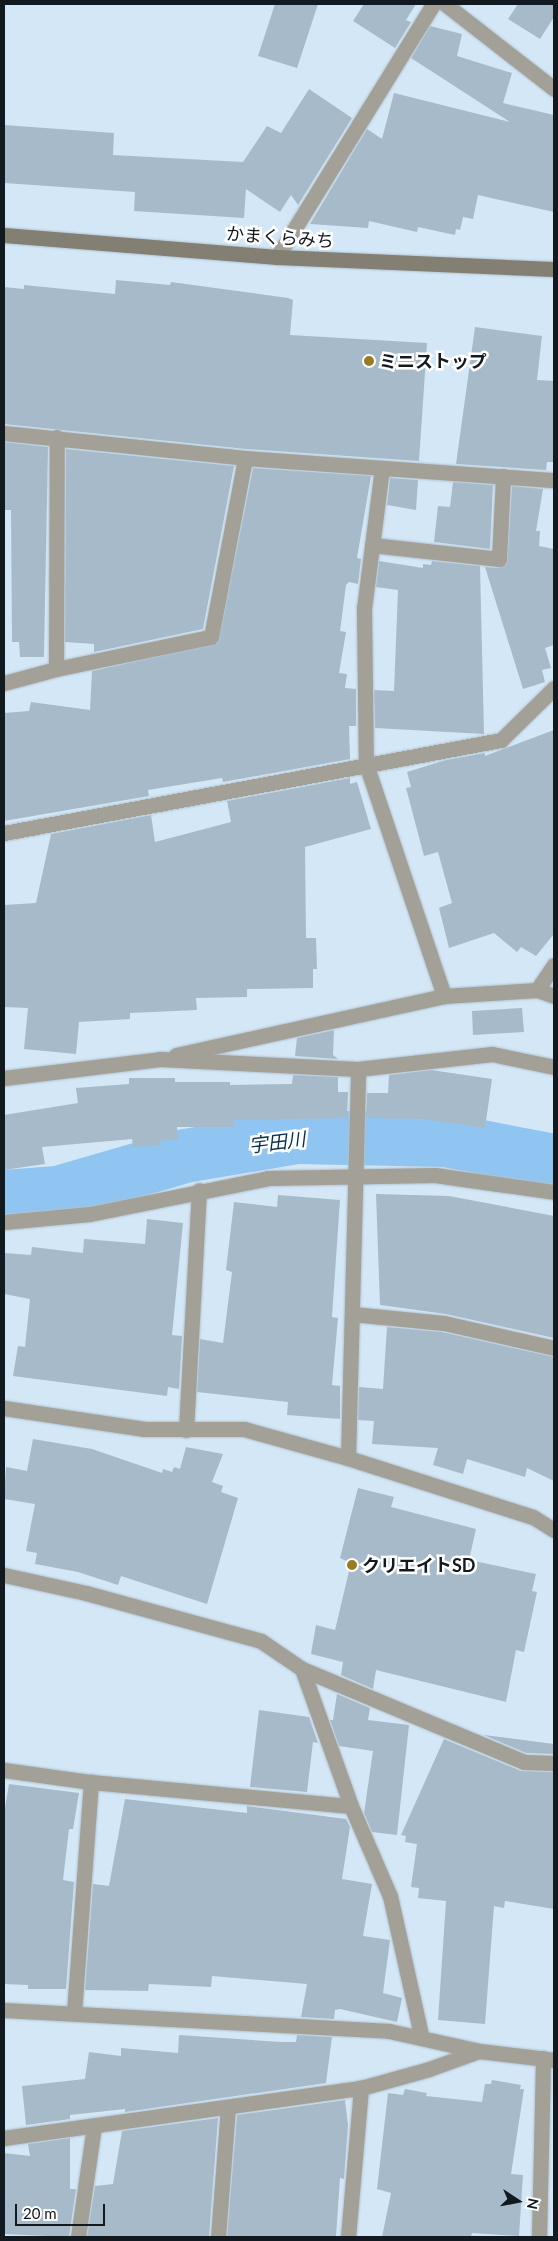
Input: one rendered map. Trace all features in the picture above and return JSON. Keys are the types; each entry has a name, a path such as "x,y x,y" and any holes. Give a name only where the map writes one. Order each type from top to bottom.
{"main road":[{"name":"かまくらみち","path":"4,235 277,256 554,269"}],"street":[{"path":"277,256 433,4"},
{"path":"445,4 554,89"},
{"path":"4,434 57,437 245,458 554,480"},
{"path":"56,669 57,437"},
{"path":"4,683 56,669 211,637 245,458"},
{"path":"382,468 364,608 366,764 444,996"},
{"path":"372,545 499,559 503,476"},
{"path":"4,833 501,740 554,688"},
{"path":"537,990 554,965"},
{"path":"4,1078 160,1058 444,996 537,990 554,996"},
{"path":"160,1058 264,1066 358,1069 492,1054 554,1067"},
{"path":"348,1458 358,1069"},
{"path":"4,1222 90,1214 199,1190 268,1178 355,1174 436,1174 554,1192"},
{"path":"186,1430 199,1190"},
{"path":"352,1314 444,1323 554,1348"},
{"path":"4,1408 144,1429 244,1429 348,1458 533,1517 554,1530"},
{"path":"4,1575 86,1593 261,1642 302,1669 524,1762 554,1763"},
{"path":"302,1669 351,1806 390,1896 421,2035"},
{"path":"4,1770 91,1782 351,1806"},
{"path":"74,2013 91,1782"},
{"path":"4,2010 421,2035 479,2051 549,2059 539,2237"},
{"path":"4,2138 361,2088 429,2069 479,2051"},
{"path":"348,2237 361,2088"},
{"path":"218,2237 228,2106"},
{"path":"78,2237 94,2126"}],"building":[{"path":"275,4 318,4 297,68 258,56"},
{"path":"364,4 416,4 406,20 411,22 395,48 353,21"},
{"path":"518,4 554,4 554,17 540,39 508,19"},
{"path":"430,26 462,34 457,56 512,73 503,103 554,115 554,212 478,195 473,219 463,217 460,230 456,229 455,235 418,227 417,232 369,221 368,228 310,224 367,129 382,139 394,93 510,122 411,58"},
{"path":"309,89 352,118 298,205 291,195 280,212 246,189 244,218 134,211 135,192 4,183 4,125 114,133 113,155 243,162 267,126 281,133"},
{"path":"116,280 170,285 171,282 288,298 293,300 290,335 427,343 419,461 246,449 4,424 4,287 24,289 24,285 115,294"},
{"path":"475,327 542,336 537,380 554,381 554,462 547,462 546,470 456,464"},
{"path":"4,442 48,447 44,657 20,657 19,642 12,642 11,510 4,510"},
{"path":"66,449 234,466 203,629 94,652 94,644 65,642"},
{"path":"253,468 371,476 357,558 361,559 358,584 349,582 346,585 340,631 346,632 339,673 347,674 345,688 356,689 356,726 349,726 350,759 223,782 222,778 148,790 149,796 4,821 4,713 29,711 31,702 90,710 92,671 218,643"},
{"path":"390,478 418,480 416,510 387,505"},
{"path":"453,482 493,485 490,549 434,542 438,506 450,507"},
{"path":"512,486 543,489 536,531 540,531 539,546 554,549 554,645 545,648 551,668 542,670 545,682 523,689 485,567 498,568 507,564"},
{"path":"379,561 423,568 423,564 431,565 432,561 480,566 484,734 375,728 374,690 394,691 398,590 376,587"},
{"path":"554,730 554,934 536,956 521,947 517,952 494,933 449,948 439,908 452,903 438,852 424,856 406,788 411,787 407,772 446,760 485,753 485,756"},
{"path":"350,778 350,784 357,782 371,829 305,847 306,938 316,938 317,969 313,969 313,988 247,989 247,997 196,998 197,1010 130,1013 130,1019 79,1022 76,1054 24,1049 28,1008 4,1007 4,905 36,903 51,834 151,815 155,842 231,822 227,801"},
{"path":"522,1008 524,1032 473,1035 472,1011"},
{"path":"334,1030 333,1055 338,1059 295,1056 297,1038"},
{"path":"431,1070 492,1079 485,1128 423,1119 366,1118 367,1093 388,1093 389,1075"},
{"path":"293,1075 338,1077 338,1092 348,1092 347,1118 234,1120 234,1127 177,1127 178,1139 159,1141 160,1145 133,1147 132,1139 42,1147 45,1164 4,1170 4,1115 78,1103 76,1088 129,1084 129,1078 175,1078 175,1082 230,1082 230,1085 292,1084"},
{"path":"376,1194 449,1196 554,1216 554,1338 446,1314 380,1305"},
{"path":"278,1195 340,1200 332,1317 338,1318 332,1385 340,1386 340,1419 287,1415 288,1402 197,1392 200,1339 223,1343 232,1272 226,1270 234,1202 277,1207"},
{"path":"147,1219 183,1223 172,1335 182,1336 179,1389 168,1387 167,1396 13,1376 18,1346 25,1347 30,1299 4,1294 4,1253 31,1255 32,1247 83,1253 84,1239 145,1244"},
{"path":"387,1327 442,1332 554,1357 554,1481 527,1468 525,1477 467,1459 463,1474 433,1465 438,1448 372,1444 374,1421 358,1420 359,1387 383,1389"},
{"path":"33,1439 92,1449 162,1473 163,1469 172,1472 174,1467 180,1469 186,1447 223,1454 212,1482 223,1486 221,1492 238,1498 207,1604 121,1576 118,1585 78,1572 35,1564 37,1553 26,1551 35,1504 4,1499 6,1467 27,1471"},
{"path":"358,1488 394,1497 391,1507 476,1529 469,1560 536,1574 532,1591 537,1592 524,1652 516,1650 506,1702 376,1670 373,1689 341,1675 343,1662 311,1654 316,1625 335,1630 351,1563 340,1558"},
{"path":"337,1694 370,1708 368,1720 409,1725 397,1835 372,1832 364,1813 373,1751 339,1746 330,1720 333,1720"},
{"path":"259,1710 309,1717 318,1743 313,1742 307,1792 250,1787"},
{"path":"484,1735 554,1744 554,1754 526,1753"},
{"path":"444,1739 521,1771 554,1772 554,1909 505,1901 504,1908 494,1906 485,2024 438,2020 446,1901 418,1898 419,1888 411,1887 417,1844 405,1842 406,1836 401,1835"},
{"path":"9,1784 79,1793 73,1829 69,1829 63,1880 74,1882 66,1989 28,1989 28,1985 4,1984 4,1814"},
{"path":"125,1799 247,1813 247,1806 346,1819 350,1827 342,1879 372,1884 363,1936 390,1940 383,1993 402,1998 397,2022 340,2009 335,2010 334,2019 301,2017 307,1984 212,1976 211,1987 149,1984 148,1991 85,1990 93,1884 109,1886"},
{"path":"179,2035 281,2042 296,2042 297,2035 332,2037 326,2083 125,2112 125,2109 70,2115 70,2119 26,2125 22,2086 85,2079 89,2052 121,2056 121,2048 178,2053"},
{"path":"492,2080 521,2085 520,2089 524,2089 511,2174 523,2175 519,2236 472,2233 471,2237 382,2237 391,2193 377,2189 388,2093 403,2095 405,2089 427,2093 426,2096 482,2102 485,2084 491,2084"},
{"path":"345,2100 348,2125 344,2179 340,2178 336,2237 227,2237 237,2115"},
{"path":"218,2118 209,2237 87,2237 95,2186 113,2184 122,2131"},
{"path":"70,2138 70,2189 76,2189 69,2237 4,2234 4,2153 30,2156 28,2144"}],"waterway":[{"name":"宇田川","path":"4,1197 58,1193 185,1156 297,1137 445,1140 554,1161"}],"place":[{"name":"ミニストップ","path":"369,361"},
{"name":"クリエイトSD","path":"352,1565"}]}
